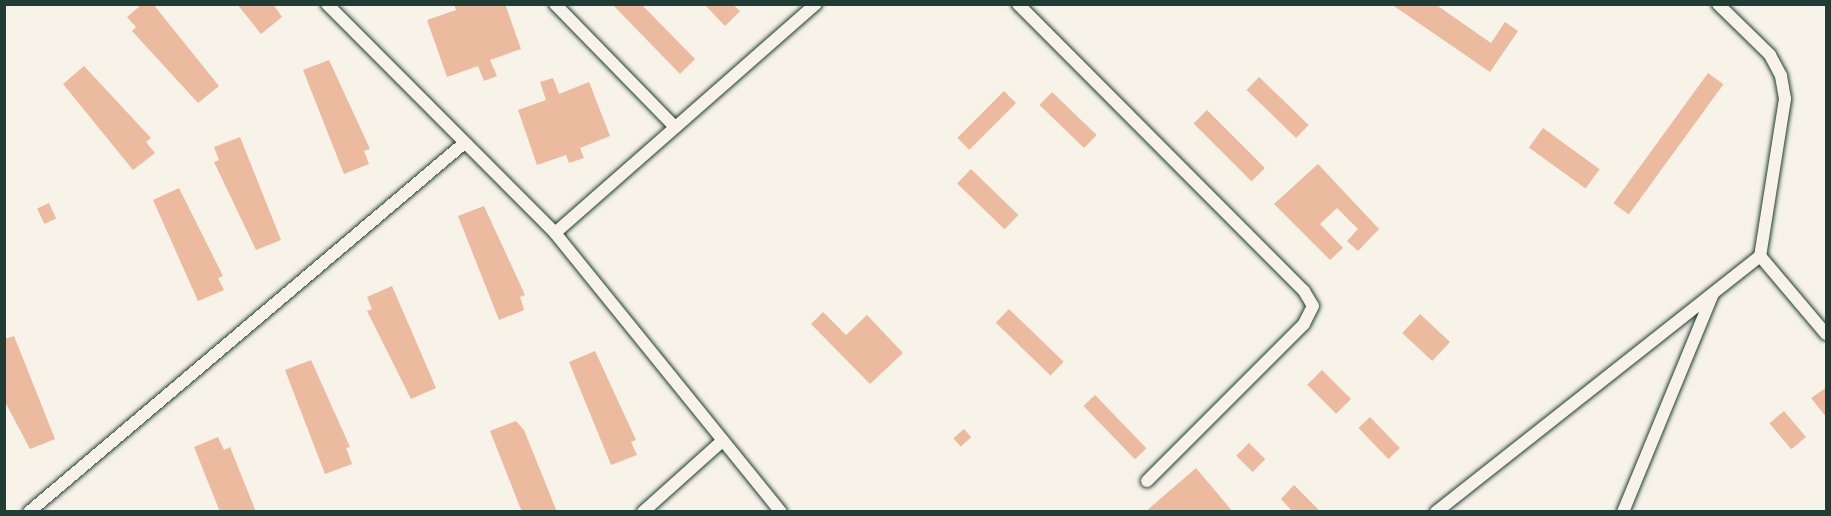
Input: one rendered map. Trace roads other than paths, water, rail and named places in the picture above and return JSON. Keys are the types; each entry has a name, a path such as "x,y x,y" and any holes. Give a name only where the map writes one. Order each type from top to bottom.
{"street":[{"path":"327,4 462,145 555,234 781,512"},
{"path":"555,4 675,127"},
{"path":"555,234 802,9 816,4"},
{"path":"1018,4 1304,291 1313,306 1304,324 1147,481"},
{"path":"1436,512 1760,256 1785,99 1781,76 1770,55 1718,4"},
{"path":"29,512 462,145"},
{"path":"1760,256 1827,334"},
{"path":"1623,512 1713,293"},
{"path":"643,512 722,441"}]}
